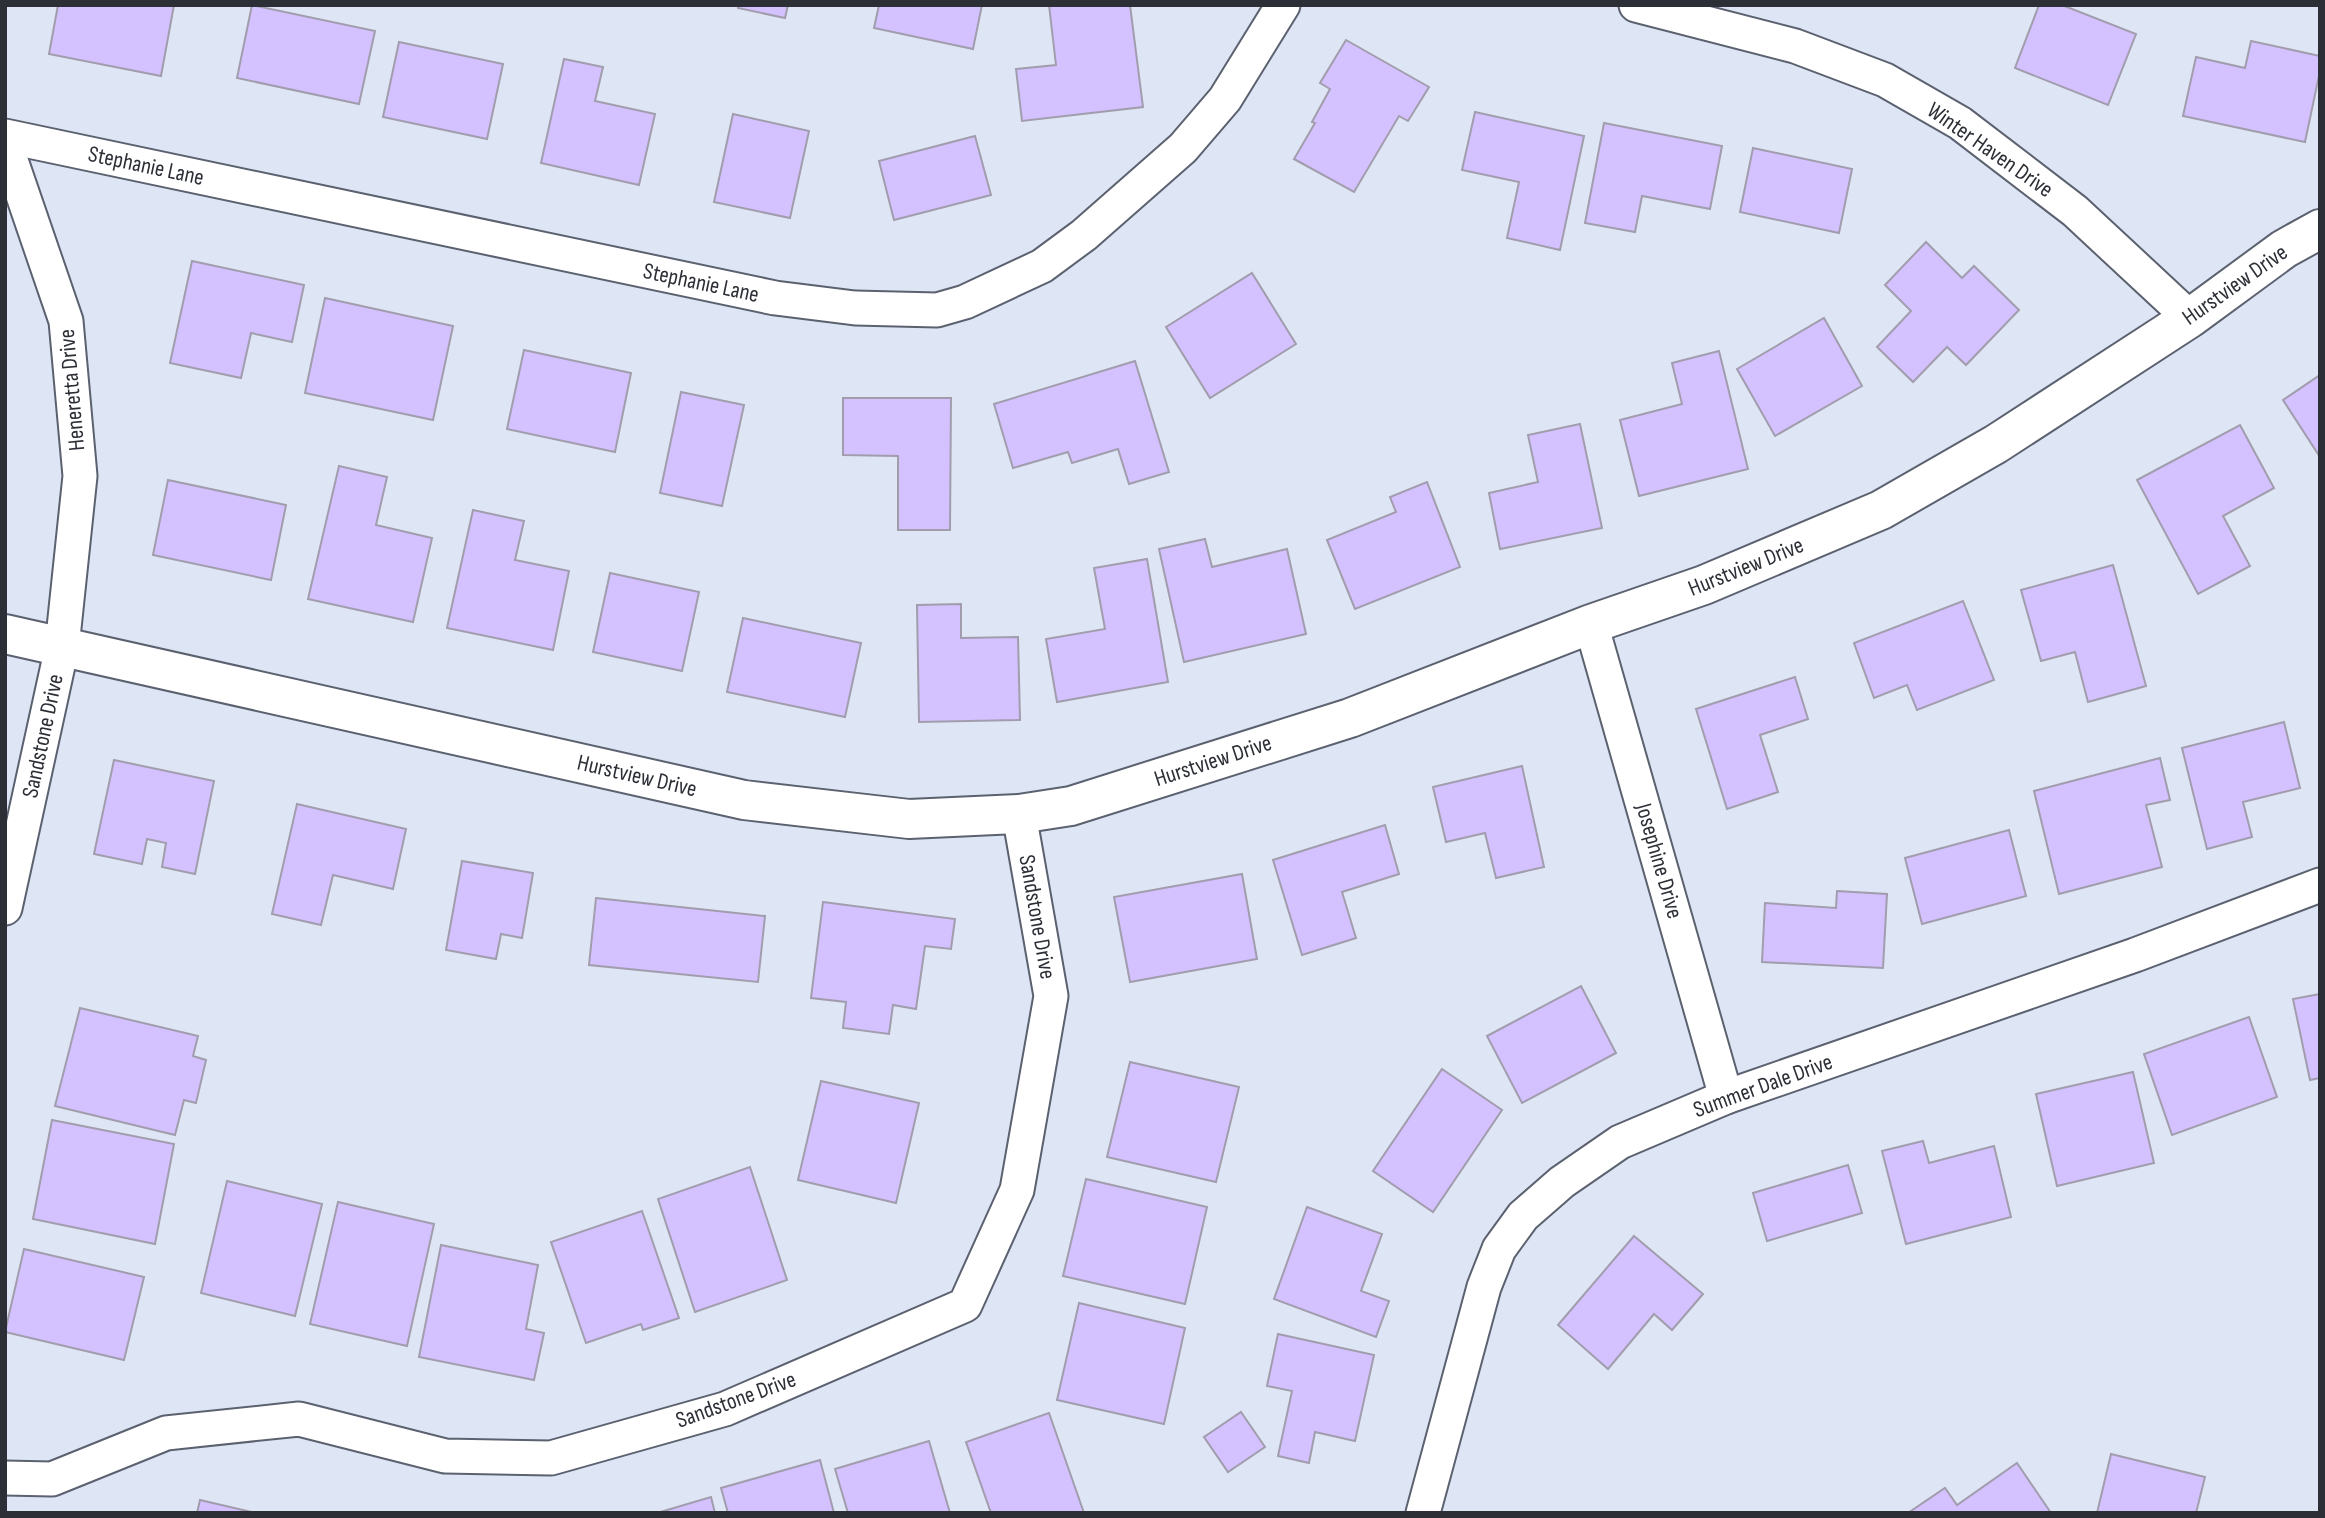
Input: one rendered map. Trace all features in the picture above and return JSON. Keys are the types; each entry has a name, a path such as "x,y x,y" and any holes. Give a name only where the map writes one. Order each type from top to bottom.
{"street":[{"name":"Stephanie Lane","path":"5,136 775,298 855,308 937,310 965,302 1042,266 1084,235 1183,148 1225,99 1283,5"},
{"name":"Winter Haven Drive","path":"1636,5 1795,46 1896,86 1960,123 2075,211 2190,318"},
{"name":"Heneretta Drive","path":"5,143 66,321 80,476 62,646"},
{"name":"Hurstview Drive","path":"5,634 744,800 909,819 1020,814 1071,806 1350,718 1591,624 1704,585 1881,510 1996,444 2190,318 2284,248 2320,229"},
{"name":"Josephine Drive","path":"1591,624 1726,1097"},
{"name":"Sandstone Drive","path":"5,908 62,646"},
{"name":"Sandstone Drive","path":"5,1478 52,1479 166,1433 299,1419 445,1457 551,1458 725,1409 965,1305 1017,1190 1051,996 1020,814"},
{"name":"Summer Dale Drive","path":"1423,1513 1485,1287 1499,1250 1523,1216 1552,1190 1620,1142 1726,1097 2135,955 2320,885"}],"building":[{"path":"58,5 174,5 161,76 49,54"},
{"path":"252,5 375,31 359,104 237,78"},
{"path":"738,5 788,5 785,18 738,8"},
{"path":"879,5 982,5 973,49 874,28"},
{"path":"1049,5 1130,5 1143,107 1022,121 1016,69 1056,65"},
{"path":"2039,5 2062,5 2136,34 2108,105 2015,68"},
{"path":"1346,40 1429,87 1408,121 1399,116 1354,192 1294,159 1315,123 1312,122 1330,89 1320,83"},
{"path":"2251,41 2320,56 2320,71 2305,142 2183,116 2196,57 2245,68"},
{"path":"399,42 503,64 487,139 383,117"},
{"path":"564,59 603,67 595,101 655,114 639,185 541,163"},
{"path":"1475,112 1584,136 1560,250 1507,238 1519,182 1462,170"},
{"path":"733,114 809,131 790,218 714,202"},
{"path":"1604,123 1722,146 1710,209 1642,196 1635,232 1585,223"},
{"path":"975,136 991,195 894,220 879,161"},
{"path":"1753,148 1852,169 1839,233 1740,212"},
{"path":"1926,242 1962,278 1974,266 2019,310 1966,365 1947,347 1913,382 1877,347 1911,311 1885,285"},
{"path":"192,261 304,285 292,342 251,333 241,378 170,363"},
{"path":"1252,273 1296,344 1210,398 1166,327"},
{"path":"325,298 453,326 433,420 305,393"},
{"path":"1824,318 1862,386 1775,436 1737,369"},
{"path":"524,350 631,373 615,452 507,429"},
{"path":"1719,351 1748,469 1639,496 1620,420 1682,404 1672,363"},
{"path":"1135,361 1169,472 1129,484 1118,449 1072,463 1068,452 1013,468 994,404"},
{"path":"2320,375 2320,457 2283,400"},
{"path":"681,392 744,405 722,506 660,493"},
{"path":"843,398 951,398 950,530 898,530 898,456 843,455"},
{"path":"1580,424 1602,528 1500,549 1489,493 1538,482 1528,435"},
{"path":"2240,425 2274,488 2223,516 2250,566 2198,594 2137,480"},
{"path":"339,466 387,477 376,525 432,538 413,622 308,599"},
{"path":"168,480 286,505 271,580 153,555"},
{"path":"1427,482 1460,567 1355,609 1327,540 1396,512 1390,497"},
{"path":"473,510 524,521 515,560 569,571 553,650 447,628"},
{"path":"1205,539 1212,567 1287,549 1306,634 1184,662 1159,549"},
{"path":"1147,559 1168,682 1057,702 1046,639 1105,629 1094,568"},
{"path":"2113,565 2146,686 2088,702 2075,652 2041,661 2021,590"},
{"path":"610,573 699,592 682,671 593,652"},
{"path":"1963,601 1994,680 1917,710 1907,685 1874,698 1854,643"},
{"path":"961,604 961,638 1018,637 1020,720 919,722 917,605"},
{"path":"743,618 861,643 845,717 727,692"},
{"path":"1795,677 1808,719 1760,735 1778,792 1727,809 1696,709"},
{"path":"2284,722 2300,788 2243,802 2252,837 2207,849 2182,748"},
{"path":"2160,758 2170,800 2146,805 2162,867 2059,894 2034,791"},
{"path":"114,760 214,781 195,874 162,867 166,843 147,839 142,864 94,854"},
{"path":"1522,766 1544,867 1496,878 1485,833 1446,842 1433,787"},
{"path":"297,804 406,829 393,889 333,875 321,925 272,914"},
{"path":"1385,825 1399,874 1342,892 1356,938 1302,955 1273,860"},
{"path":"2009,830 2026,896 1922,924 1905,858"},
{"path":"462,861 533,873 522,938 501,934 496,959 446,950"},
{"path":"1242,874 1257,959 1130,982 1114,897"},
{"path":"1837,891 1887,894 1883,968 1762,962 1765,903 1836,908"},
{"path":"596,898 765,916 758,982 589,965"},
{"path":"823,902 955,919 951,949 925,946 916,1009 893,1005 889,1034 843,1028 846,1002 811,998"},
{"path":"1581,986 1616,1053 1522,1103 1487,1036"},
{"path":"2320,994 2320,1078 2310,1080 2293,999"},
{"path":"80,1008 198,1036 193,1056 206,1060 196,1103 184,1100 175,1135 55,1106"},
{"path":"2249,1017 2277,1097 2172,1135 2144,1054"},
{"path":"1130,1062 1239,1087 1216,1182 1107,1157"},
{"path":"1442,1069 1502,1110 1433,1212 1373,1171"},
{"path":"2133,1072 2154,1163 2057,1186 2036,1094"},
{"path":"821,1081 919,1103 896,1203 798,1180"},
{"path":"52,1120 174,1144 155,1244 33,1219"},
{"path":"1923,1141 1929,1163 1994,1146 2011,1217 1906,1244 1882,1151"},
{"path":"1848,1165 1862,1213 1767,1241 1753,1193"},
{"path":"750,1167 787,1280 695,1312 658,1199"},
{"path":"1086,1179 1207,1207 1185,1304 1063,1276"},
{"path":"227,1181 322,1204 295,1316 201,1293"},
{"path":"338,1202 434,1224 407,1346 310,1324"},
{"path":"1307,1207 1382,1234 1361,1291 1389,1301 1376,1337 1274,1299"},
{"path":"642,1211 679,1318 643,1330 641,1324 586,1343 551,1242"},
{"path":"1634,1236 1703,1294 1672,1330 1654,1314 1608,1369 1558,1325"},
{"path":"441,1245 538,1265 526,1329 544,1333 534,1380 419,1357"},
{"path":"24,1249 144,1277 124,1360 5,1332"},
{"path":"1079,1303 1185,1328 1164,1424 1057,1400"},
{"path":"1278,1334 1374,1355 1355,1441 1315,1432 1309,1463 1278,1456 1292,1391 1267,1386"},
{"path":"1241,1412 1265,1447 1228,1472 1204,1437"},
{"path":"1049,1413 1084,1513 991,1513 966,1442"},
{"path":"929,1441 950,1513 848,1513 835,1469"},
{"path":"2111,1454 2205,1477 2196,1513 2097,1513"},
{"path":"820,1460 834,1513 728,1513 721,1488"},
{"path":"2017,1463 2051,1513 1908,1513 1945,1488 1957,1505"},
{"path":"711,1497 715,1513 657,1513"},
{"path":"200,1500 256,1513 197,1513"}]}
